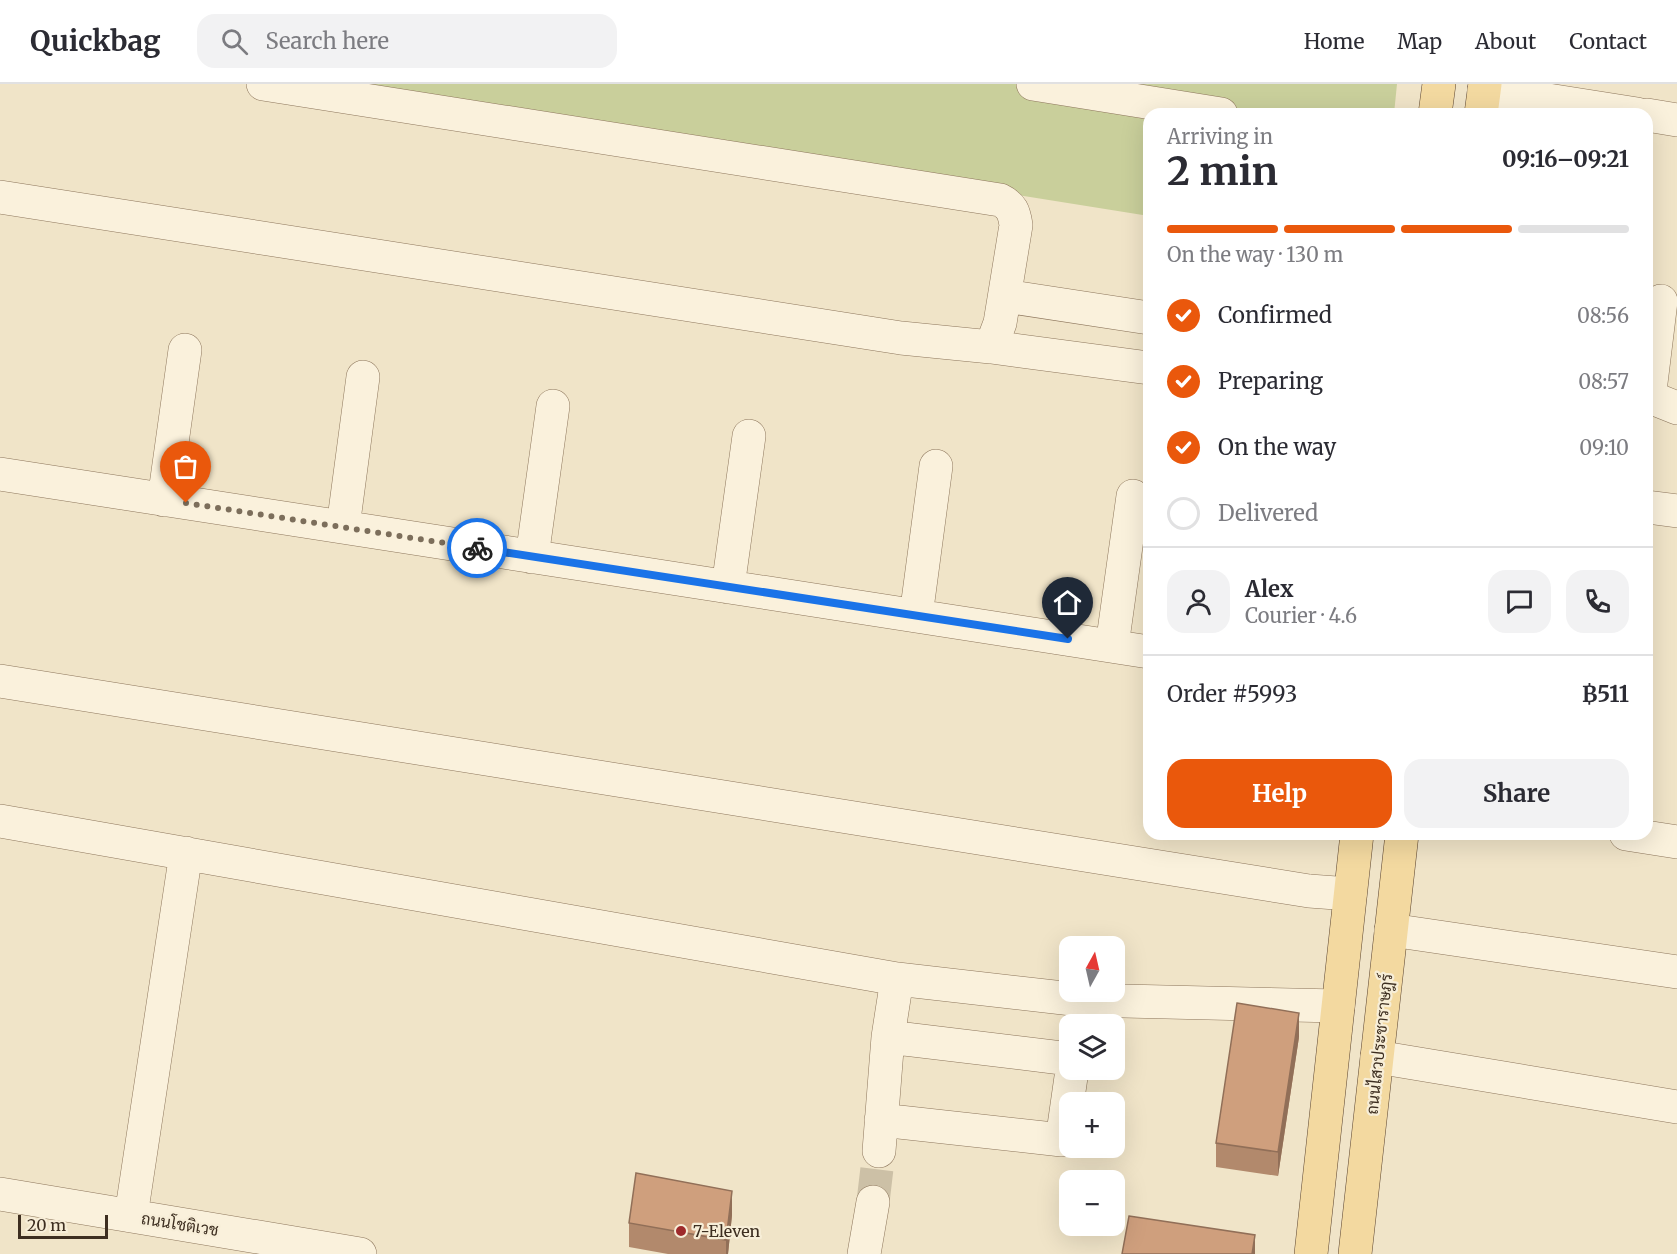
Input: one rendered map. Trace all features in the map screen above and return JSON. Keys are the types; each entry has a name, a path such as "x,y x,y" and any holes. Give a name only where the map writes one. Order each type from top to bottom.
{"main road":[{"path":"1436,108 1439,84"},
{"path":"1311,1254 1356,840"},
{"name":"ถนนไสวประชาราษฎร์","path":"1355,1254 1401,840"}],"street":[{"path":"263,84 1000,200 1009,204 1014,212 1016,225 1000,323 991,347"},
{"path":"1032,84 1183,108"},
{"path":"1484,96 1586,108"},
{"path":"1653,117 1677,120"},
{"path":"0,197 902,338 1143,367"},
{"path":"1005,296 1143,317"},
{"path":"1653,368 1662,301"},
{"path":"164,500 185,350"},
{"path":"343,528 363,377"},
{"path":"1653,395 1657,400 1677,408"},
{"path":"532,557 553,406"},
{"path":"728,587 749,436"},
{"path":"916,616 936,466"},
{"path":"0,474 1143,651"},
{"path":"1112,646 1133,496"},
{"path":"1653,508 1677,511"},
{"path":"0,681 1297,889 1350,894"},
{"path":"0,820 1079,1012 1338,1006"},
{"path":"1653,838 1677,842"},
{"path":"131,1216 186,853"},
{"path":"1391,930 1677,972"},
{"path":"897,979 888,1037 880,1135 1062,1140 1071,1080"},
{"path":"888,1037 1059,1058"},
{"path":"1377,1058 1677,1107"},
{"name":"ถนนโชติเวช","path":"0,1194 360,1254"},
{"path":"864,1254 873,1202"}],"green space":[{"path":"321,84 1397,84 1395,108 1143,108 1143,215"}],"building":[{"path":"1237,1003 1299,1013 1278,1152 1216,1143"},
{"path":"636,1173 732,1191 726,1240 629,1223"},
{"path":"1129,1216 1255,1235 1252,1254 1122,1254"}],"tunnel":[{"path":"873,1202 879,1151"}],"way so far":[{"path":"186,503 477,548"}],"place":[{"name":"7-Eleven","path":"681,1231"}],"route":[{"path":"477,548 1068,639"}]}
